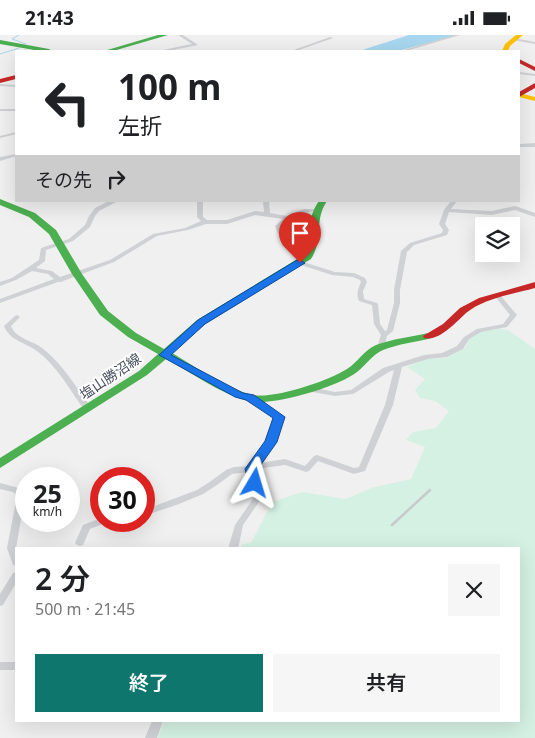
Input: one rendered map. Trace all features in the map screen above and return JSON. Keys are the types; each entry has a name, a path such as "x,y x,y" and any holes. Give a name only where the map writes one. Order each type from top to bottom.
{"main road":[{"path":"111,50 166,35"},
{"path":"505,50 505,47 517,37"},
{"path":"0,42 44,50"},
{"path":"520,62 535,69"},
{"path":"0,83 15,77"},
{"path":"520,94 535,85"},
{"path":"520,95 535,99"},
{"path":"0,202 21,209 41,221 60,243 77,275 104,313 132,335 164,355 239,395 250,398 274,398 310,389 353,371 383,341 427,337 447,326 464,310 483,300 535,285"},
{"path":"304,260 314,249 317,239 312,219 318,205"},
{"name":"塩山勝沼線","path":"0,464 143,373 201,322 304,260"}],"street":[{"path":"168,50 197,44 180,35"},
{"path":"406,50 458,35"},
{"path":"517,37 535,43"},
{"path":"296,50 331,38"},
{"path":"520,73 535,75"},
{"path":"0,83 15,86"},
{"path":"0,110 15,110"},
{"path":"0,137 15,133"},
{"path":"520,146 535,145"},
{"path":"0,159 15,155"},
{"path":"0,284 32,269 42,261 43,249 71,240 88,226 89,218 94,211 113,202"},
{"path":"200,202 200,217 205,222"},
{"path":"266,202 267,214"},
{"path":"383,341 390,331 397,303 397,290 404,251 412,244 445,234 446,230 442,224 447,210 453,202"},
{"path":"318,205 288,218 280,224 278,231 304,260 334,274 354,275 363,279 364,282 360,291 361,300 375,304 377,324 383,341"},
{"path":"447,210 492,213 515,205 535,215"},
{"path":"0,301 112,261 155,235 186,229 205,222 226,221 247,215 267,214 288,218"},
{"path":"32,269 50,272 60,281"},
{"path":"310,389 322,393 348,393 386,370 427,357 444,355 460,347 466,338 479,329 505,325 514,315 496,295"},
{"path":"17,317 10,321 7,326 11,334 34,345 54,361 88,409"},
{"path":"155,509 207,488 232,469 253,468 285,462 306,469 317,458 354,471 362,469 389,405 399,366"},
{"path":"234,547 239,525 259,496 253,468 271,442 279,417 250,398"},
{"path":"0,486 16,489 21,495 12,548 15,559"},
{"path":"80,543 86,527 90,526"},
{"path":"0,602 15,577"},
{"path":"0,666 15,666"},
{"path":"151,738 158,722"}],"green space":[{"path":"485,330 508,330 535,349 535,738 158,738 164,722 520,722 520,547 241,547 242,544 251,543 272,502 302,492 346,499 371,488 411,479 425,447 406,440 413,432 436,428 449,411 435,401 420,398 415,390 425,379 407,367 425,359 446,358 466,347 468,338"}],"water":[{"path":"409,35 457,35 402,50 362,50"}],"waterway":[{"path":"19,35 12,39 26,44"},
{"path":"0,54 19,48"}],"railway":[{"path":"392,525 430,490"}],"traffic: fast":[{"path":"111,50 165,35"},
{"path":"0,42 44,50"},
{"path":"0,202 32,215 53,232 77,274 104,313 132,335 226,388 250,398 262,399 286,396 339,378 353,370 373,351 381,347 428,336"},
{"path":"0,464 143,373 201,322 308,257 315,241 315,216 322,202"}],"traffic: slow":[{"path":"505,50 507,45 520,35"},
{"path":"520,95 535,99"}],"traffic: jam":[{"path":"520,62 535,69"},
{"path":"0,81 15,77"},
{"path":"520,94 535,85"},
{"path":"428,336 447,326 464,310 483,300 535,285"}],"route":[{"path":"255,483 252,469 271,442 279,417 250,398 222,387 164,355 201,322 300,263"}]}
